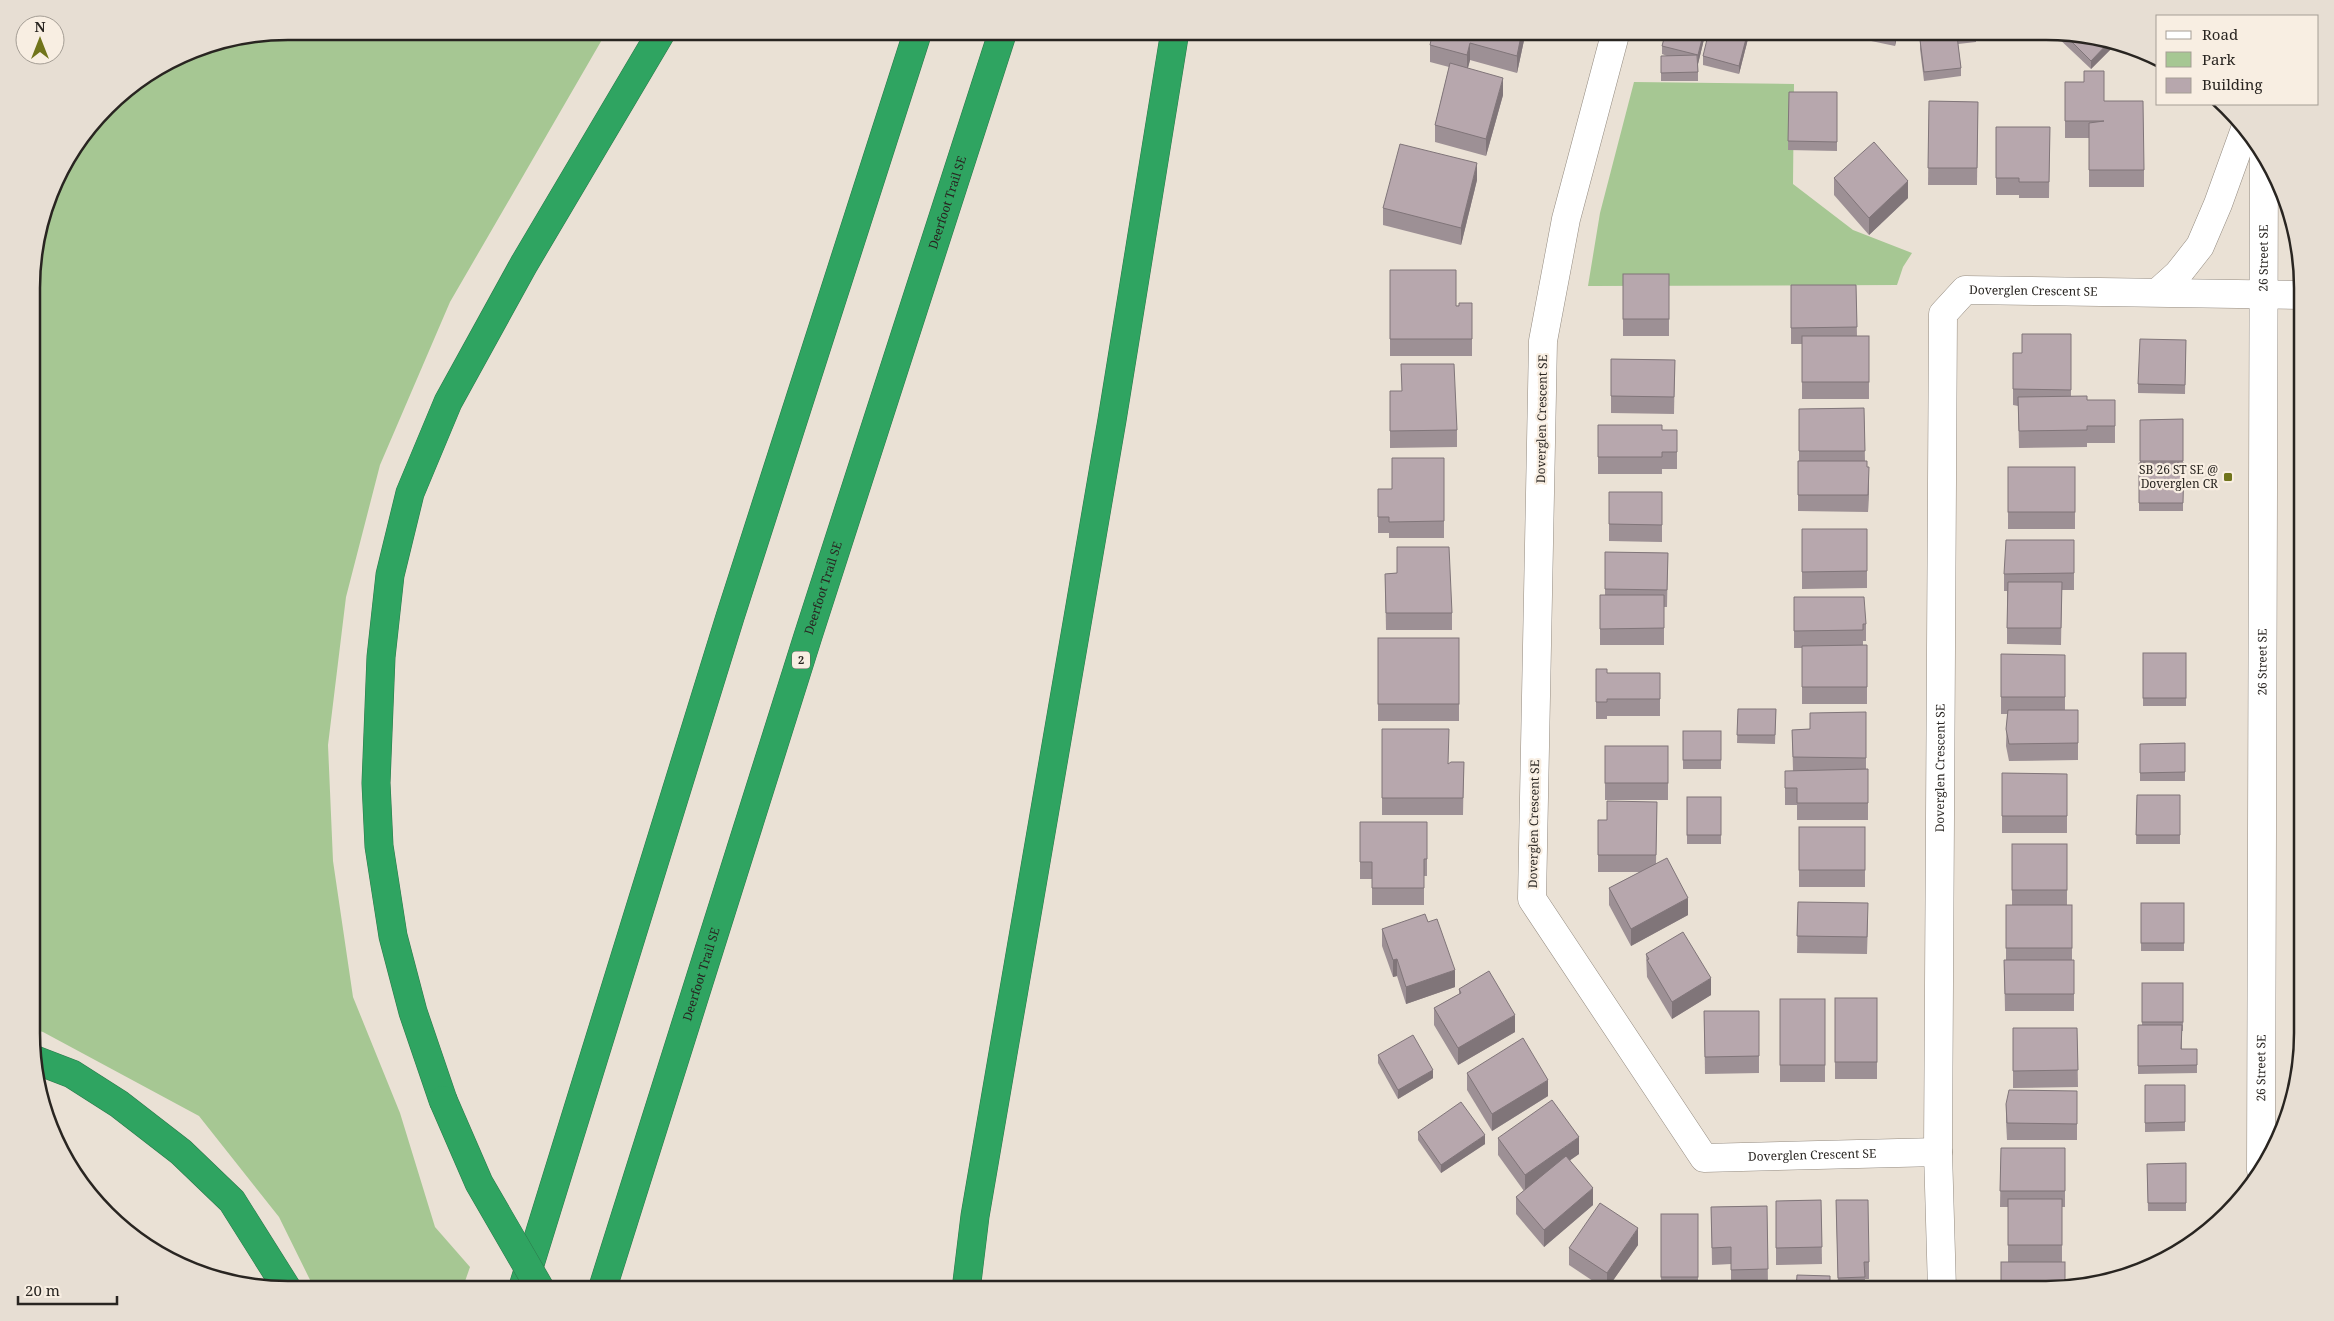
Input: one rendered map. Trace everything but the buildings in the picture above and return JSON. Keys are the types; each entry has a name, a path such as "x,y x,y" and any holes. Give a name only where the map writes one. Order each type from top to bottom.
{"highway":[{"path":"537,1281 479,1183 443,1100 414,1012 393,936 379,846 376,783 381,657 390,575 410,493 448,402 524,264 657,40"},
{"path":"525,1281 730,618 915,40"},
{"name":"Deerfoot Trail SE","path":"605,1281 808,636 1001,40"},
{"path":"967,1281 977,1206 1111,430 1174,40"},
{"path":"42,1062 72,1074 119,1104 181,1152 232,1201 282,1281"}],"street":[{"name":"Doverglen Crescent SE","path":"1614,40 1566,219 1543,341 1532,899 1704,1158 1938,1152 1943,314 1965,290 2294,295"},
{"path":"2158,292 2178,274 2200,246 2218,204 2242,136"},
{"name":"26 Street SE","path":"2261,1157 2264,170"},
{"path":"1938,1152 1942,1281"}],"green space":[{"path":"288,40 602,40 450,302 380,465 346,597 328,745 333,861 353,997 400,1113 435,1227 470,1267 465,1281 311,1281 279,1217 199,1116 40,1031 40,288 42,256 48,224 59,193 73,164 91,137 137,91 178,66 224,48 256,42"},
{"path":"1634,82 1794,84 1793,184 1853,230 1912,253 1903,267 1897,285 1588,286 1600,213"}],"place":[{"name":"SB 26 ST SE @ Doverglen CR","path":"2228,477"}]}
